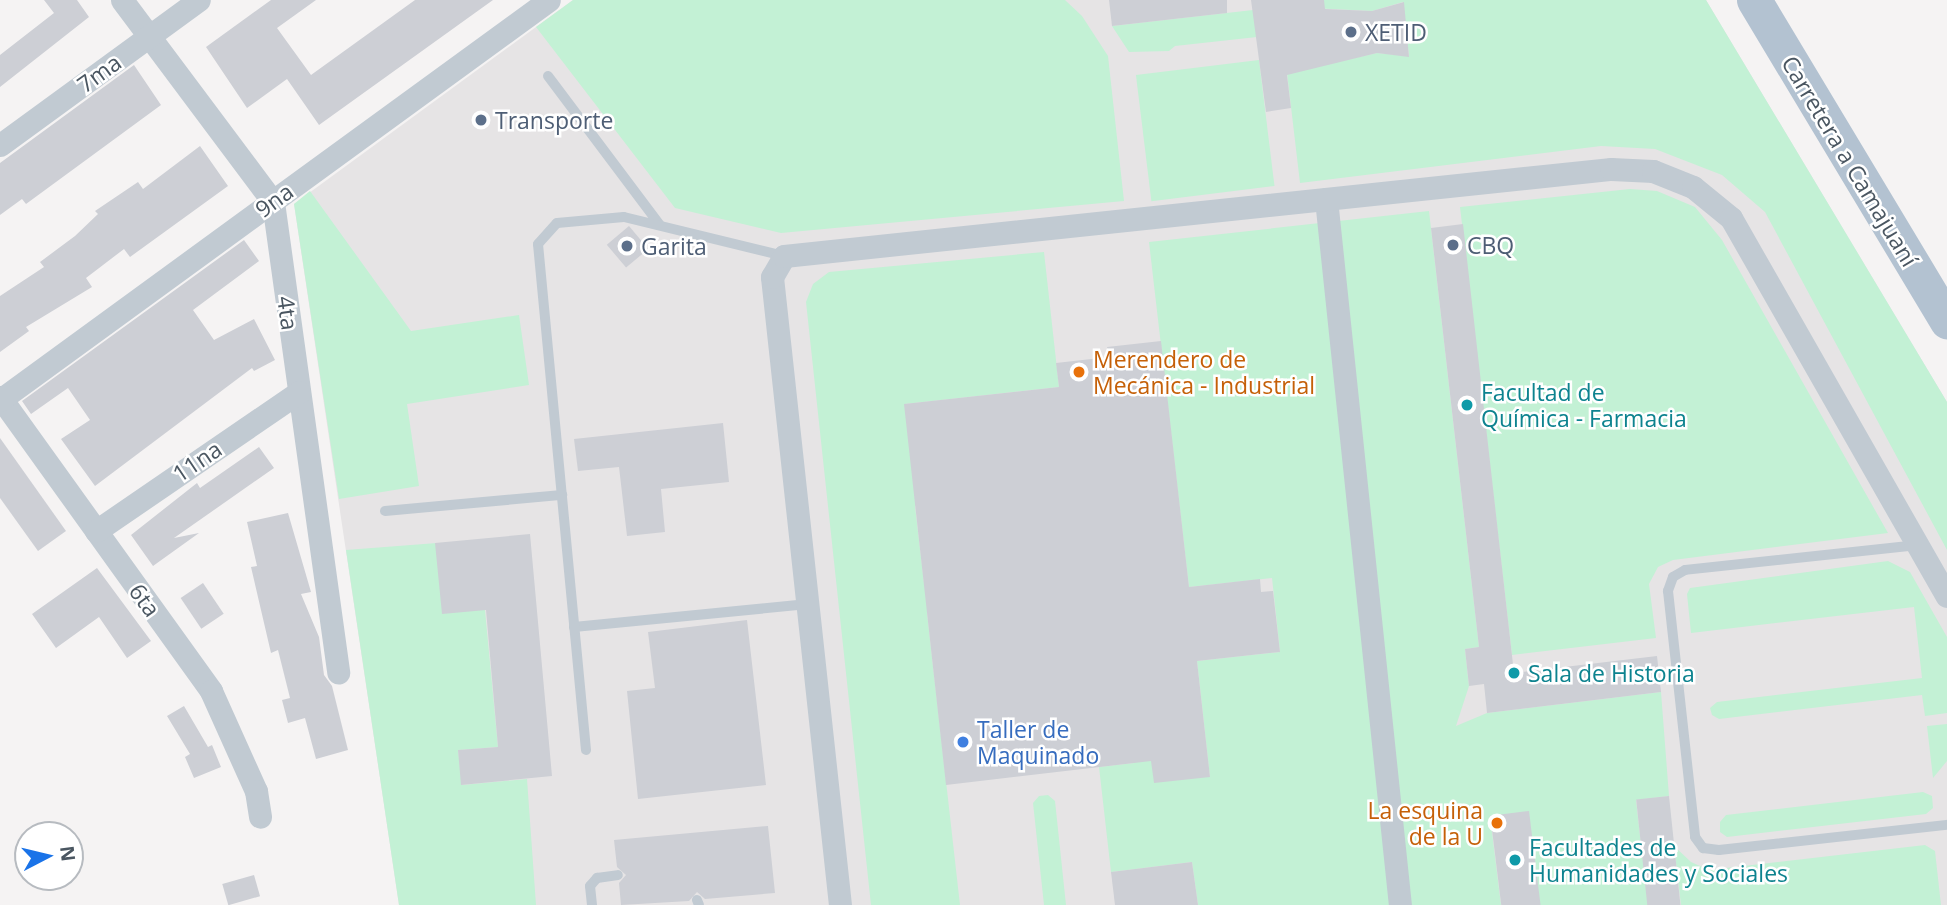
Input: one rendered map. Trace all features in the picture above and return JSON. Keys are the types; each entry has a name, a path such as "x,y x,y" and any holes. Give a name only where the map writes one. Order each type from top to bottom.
{"main road":[{"name":"Carretera a Camajuaní","path":"1754,0 1947,321"}],"street":[{"name":"4ta","path":"122,0 273,202 338,673"},
{"name":"7ma","path":"0,145 199,0"},
{"name":"9na","path":"0,399 549,0"},
{"path":"840,905 772,277 784,256 1611,169 1653,171 1693,187 1731,218 1947,596"},
{"path":"1326,199 1401,905"},
{"name":"11na","path":"96,531 299,392"},
{"name":"6ta","path":"0,399 211,691 256,791 260,817"}],"lane":[{"path":"548,76 660,225"},
{"path":"586,750 538,244 557,223 624,217 784,256"},
{"path":"384,511 562,495"},
{"path":"1918,545 1685,570 1674,577 1668,592 1695,838 1703,848 1719,850 1947,825"},
{"path":"574,627 808,604"},
{"path":"592,905 590,886 597,878 618,875"}],"shaded area":[{"path":"573,0 1706,0 1947,402 1947,905 399,905 294,204"}],"green space":[{"path":"573,0 1065,0 1082,16 1108,56 1124,201 781,233 675,208 536,27"},
{"path":"1290,0 1706,0 1947,402 1947,550 1765,212 1722,175 1655,149 1601,146 1300,183 1287,73 1377,53 1409,56 1403,2 1372,11 1291,7"},
{"path":"1253,10 1257,37 1175,46 1169,51 1129,52 1112,26"},
{"path":"1259,60 1274,186 1151,201 1136,75"},
{"path":"1630,189 1657,191 1695,207 1722,240 1888,533 1673,560 1658,567 1649,584 1656,638 1512,655 1460,207"},
{"path":"310,191 411,331 519,315 529,385 407,404 419,486 339,499 294,204"},
{"path":"1429,211 1479,647 1465,649 1469,686 1456,726 1487,713 1661,692 1669,796 1636,800 1648,905 1540,905 1490,816 1501,905 1198,905 1192,862 1111,872 1099,767 1134,763 1129,711 1210,777 1197,661 1280,652 1272,578 1189,587 1149,242"},
{"path":"1044,252 1059,387 905,404 1120,482 915,506 924,583 1133,589 927,613 960,905 871,905 806,302 813,284 829,272"},
{"path":"437,543 485,610 498,747 458,750 462,785 527,779 536,905 399,905 346,550"},
{"path":"1888,561 1910,572 1947,637 1947,713 1925,716 1922,695 1719,719 1712,715 1710,708 1717,702 1922,678 1914,607 1691,633 1687,594 1690,588"},
{"path":"1947,724 1947,761 1933,778 1927,726"},
{"path":"1923,792 1932,796 1933,808 1926,814 1727,837 1720,832 1720,822 1726,815"},
{"path":"1048,795 1055,801 1066,905 1044,905 1033,803 1039,796"},
{"path":"1925,845 1935,851 1941,905 1681,905 1674,846 1691,862 1709,870"}],"building":[{"path":"44,0 77,0 89,17 0,87 0,55 54,13"},
{"path":"271,0 316,0 277,28 311,75 415,0 493,0 319,125 287,79 247,108 206,47"},
{"path":"1109,0 1227,0 1227,13 1112,26"},
{"path":"1251,0 1324,0 1325,9 1372,11 1404,2 1409,57 1377,53 1287,75 1291,108 1266,112"},
{"path":"134,65 161,105 26,204 22,199 0,215 0,163"},
{"path":"200,146 228,186 130,257 124,249 86,278 92,287 26,327 29,331 0,352 0,296 44,267 40,262 75,236 98,214 95,211 138,182 143,189"},
{"name":"Facultad de Química - Farmacia","path":"1463,224 1514,673 1657,656 1661,692 1487,713 1484,684 1469,686 1465,649 1479,647 1431,228"},
{"name":"Garita","path":"629,226 648,249 626,268 607,245"},
{"path":"244,240 259,261 193,310 214,340 254,319 275,360 254,371 252,368 95,486 61,439 90,420 68,388 31,414 22,401"},
{"path":"1161,341 1189,587 1260,579 1261,592 1273,591 1280,652 1197,661 1210,777 1154,783 1151,761 946,785 904,404 1059,387 1056,363 1109,357 1107,347"},
{"path":"723,423 729,482 661,489 665,532 627,536 619,467 578,471 574,439"},
{"path":"0,438 66,531 38,551 0,498"},
{"path":"259,447 274,468 174,538 199,533 153,566 131,535 197,483 200,488"},
{"path":"288,513 311,592 301,594 319,637 324,675 332,686 348,750 316,759 305,718 288,723 282,700 290,698 278,650 271,653 251,567 257,566 247,522"},
{"path":"530,534 552,776 461,785 458,750 498,747 486,610 442,614 435,543"},
{"path":"97,568 151,641 127,658 99,617 56,648 32,614"},
{"path":"203,583 224,614 201,629 181,598"},
{"path":"747,620 766,785 638,799 627,691 655,688 648,632"},
{"path":"184,706 208,747 212,745 221,767 194,778 185,757 190,754 167,716"},
{"name":"Facultades de Humanidades y Sociales","path":"1669,796 1680,905 1647,905 1636,799"},
{"name":"Facultades de Humanidades y Sociales","path":"1529,811 1541,905 1501,905 1490,816"},
{"path":"768,826 775,893 705,899 697,892 689,901 621,905 619,883 626,875 617,867 614,840"},
{"path":"1192,862 1198,905 1115,905 1111,872"},
{"path":"254,875 260,896 228,905 222,884"}],"place":[{"name":"XETID","path":"1351,32"},
{"name":"Transporte","path":"481,120"},
{"name":"CBQ","path":"1453,245"},
{"name":"Garita","path":"627,246"},
{"name":"Merendero de Mecánica - Industrial","path":"1079,372"},
{"name":"Facultad de Química - Farmacia","path":"1467,405"},
{"name":"Sala de Historia","path":"1514,673"},
{"name":"Taller de Maquinado","path":"963,742"},
{"name":"La esquina de la U","path":"1497,823"},
{"name":"Facultades de Humanidades y Sociales","path":"1515,860"}]}
